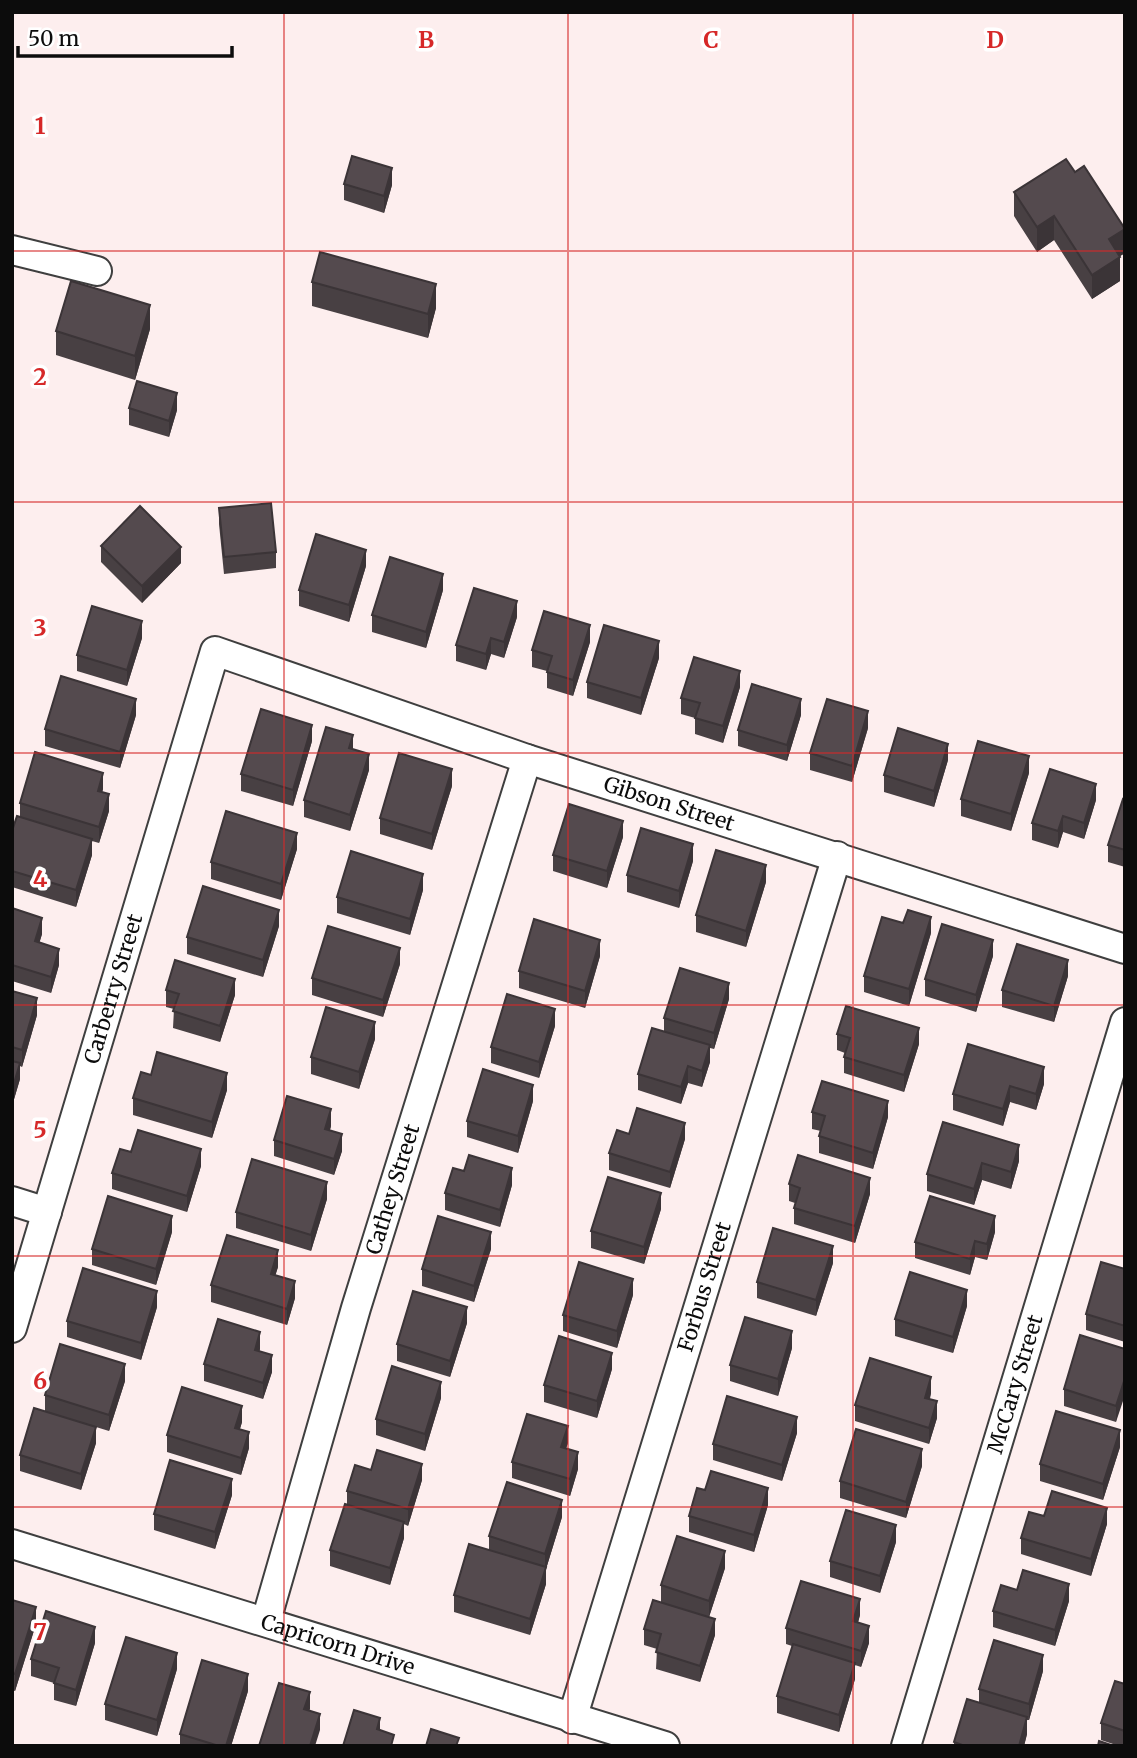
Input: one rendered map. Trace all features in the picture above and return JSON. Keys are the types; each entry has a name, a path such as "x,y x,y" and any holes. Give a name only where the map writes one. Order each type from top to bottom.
{"street":[{"path":"12,250 97,271"},
{"name":"Gibson Street","path":"215,651 527,759 1125,949"},
{"name":"Carberry Street","path":"12,1328 215,651"},
{"name":"Cathey Street","path":"266,1621 356,1308 527,759"},
{"name":"Forbus Street","path":"572,1719 837,856"},
{"name":"McCary Street","path":"906,1746 1125,1022"},
{"path":"12,1201 47,1212"},
{"name":"Capricorn Drive","path":"12,1544 665,1746"}],"building":[{"path":"352,156 392,168 384,196 344,184"},
{"path":"1066,159 1075,172 1084,166 1125,229 1109,239 1120,257 1092,275 1054,216 1037,227 1014,192"},
{"path":"320,252 436,284 428,314 312,282"},
{"path":"71,281 150,305 135,356 56,331"},
{"path":"137,381 177,393 169,421 129,408"},
{"path":"271,503 276,552 224,557 219,508"},
{"path":"140,506 181,547 142,586 101,546"},
{"path":"316,534 366,550 349,605 299,590"},
{"path":"390,557 443,574 426,632 372,615"},
{"path":"474,588 517,601 504,642 491,638 486,654 456,645"},
{"path":"92,606 142,621 127,670 77,655"},
{"path":"544,611 590,625 573,680 547,672 552,656 532,650"},
{"path":"604,625 659,641 641,698 587,682"},
{"path":"694,657 740,671 723,726 695,718 700,703 681,698"},
{"path":"61,676 136,699 120,752 45,729"},
{"path":"752,684 801,699 787,745 738,730"},
{"path":"827,699 868,711 852,766 810,753"},
{"path":"261,709 312,725 293,790 241,774"},
{"path":"326,727 353,735 349,748 369,754 350,815 304,800"},
{"path":"898,728 948,744 934,791 884,775"},
{"path":"978,741 1029,756 1011,814 961,799"},
{"path":"35,752 103,773 98,791 109,794 99,827 20,803"},
{"path":"399,753 452,769 432,834 380,818"},
{"path":"1050,769 1096,784 1084,823 1063,816 1058,831 1032,823"},
{"path":"1123,799 1125,800 1125,850 1108,845"},
{"path":"569,804 623,821 607,871 553,855"},
{"path":"226,811 297,833 281,884 211,862"},
{"path":"17,816 92,839 76,890 12,871 12,831"},
{"path":"641,828 693,844 679,891 627,875"},
{"path":"716,850 766,865 746,931 696,915"},
{"path":"351,851 423,874 410,919 337,897"},
{"path":"203,886 279,910 263,960 187,937"},
{"path":"12,908 42,918 35,941 59,949 51,977 12,965"},
{"path":"908,910 931,917 909,989 864,976 882,917 903,923"},
{"path":"534,919 600,940 585,991 519,971"},
{"path":"942,924 993,940 976,995 925,979"},
{"path":"328,926 400,948 383,1000 312,978"},
{"path":"1017,944 1068,960 1054,1006 1002,990"},
{"path":"175,960 235,979 220,1026 173,1011 179,994 166,990"},
{"path":"680,968 729,983 714,1033 664,1018"},
{"path":"12,991 37,998 22,1050 12,1047"},
{"path":"507,994 555,1009 539,1062 491,1047"},
{"path":"846,1006 919,1028 904,1075 844,1057 850,1038 837,1034"},
{"path":"326,1007 375,1022 359,1072 311,1057"},
{"path":"652,1028 710,1045 702,1071 688,1066 681,1087 638,1074"},
{"path":"968,1044 1044,1067 1036,1094 1010,1086 1003,1109 953,1094"},
{"path":"157,1052 227,1073 212,1122 133,1098 141,1072 151,1075"},
{"path":"12,1061 20,1063 12,1090"},
{"path":"483,1069 533,1085 518,1136 467,1121"},
{"path":"822,1081 888,1101 873,1153 819,1136 825,1116 812,1112"},
{"path":"287,1096 331,1109 325,1129 342,1134 334,1159 274,1140"},
{"path":"637,1108 685,1123 670,1172 609,1153 617,1130 629,1134"},
{"path":"943,1122 1019,1145 1011,1172 982,1163 974,1189 927,1174"},
{"path":"138,1130 201,1149 187,1196 112,1173 120,1149 131,1152"},
{"path":"469,1155 512,1168 500,1210 445,1193 453,1168 464,1171"},
{"path":"798,1155 870,1178 855,1226 794,1208 800,1188 789,1184"},
{"path":"252,1159 327,1182 311,1235 236,1212"},
{"path":"608,1177 661,1193 644,1247 591,1231"},
{"path":"108,1196 172,1216 156,1269 92,1249"},
{"path":"930,1196 995,1216 987,1244 975,1241 970,1259 915,1242"},
{"path":"438,1216 491,1232 474,1286 422,1269"},
{"path":"773,1228 833,1246 816,1300 757,1282"},
{"path":"227,1235 278,1250 271,1274 295,1281 287,1309 211,1285"},
{"path":"579,1262 633,1279 617,1331 563,1315"},
{"path":"1101,1262 1125,1269 1125,1326 1086,1314"},
{"path":"83,1268 157,1291 141,1343 67,1321"},
{"path":"910,1272 967,1290 953,1337 895,1319"},
{"path":"413,1291 467,1307 450,1361 397,1344"},
{"path":"745,1317 792,1331 778,1379 730,1365"},
{"path":"218,1319 260,1332 255,1350 272,1355 263,1383 204,1364"},
{"path":"1080,1335 1125,1349 1125,1378 1116,1406 1064,1389"},
{"path":"559,1336 612,1353 597,1401 544,1385"},
{"path":"60,1344 125,1364 109,1415 45,1395"},
{"path":"870,1358 931,1377 925,1398 937,1401 929,1428 855,1405"},
{"path":"392,1366 441,1382 425,1434 376,1419"},
{"path":"182,1387 242,1406 235,1428 249,1432 241,1458 167,1435"},
{"path":"727,1396 797,1417 782,1465 713,1444"},
{"path":"34,1408 96,1427 81,1474 20,1455"},
{"path":"1056,1411 1120,1430 1103,1484 1040,1464"},
{"path":"527,1414 568,1426 561,1447 578,1452 570,1479 512,1462"},
{"path":"856,1429 922,1449 906,1502 840,1481"},
{"path":"377,1450 422,1464 408,1509 347,1491 355,1465 371,1470"},
{"path":"170,1460 232,1479 215,1532 154,1514"},
{"path":"711,1471 768,1488 754,1535 689,1516 697,1488 705,1490"},
{"path":"507,1482 562,1500 545,1554 489,1536"},
{"path":"1052,1491 1107,1508 1091,1559 1021,1538 1029,1512 1044,1516"},
{"path":"345,1504 404,1522 390,1568 330,1550"},
{"path":"846,1510 896,1525 880,1576 830,1561"},
{"path":"677,1536 725,1551 709,1601 661,1585"},
{"path":"469,1544 546,1567 530,1619 454,1595"},
{"path":"1023,1570 1069,1584 1055,1630 993,1611 1001,1585 1017,1590"},
{"path":"801,1581 860,1599 853,1621 869,1626 861,1651 786,1628"},
{"path":"12,1600 36,1607 15,1674 12,1673"},
{"path":"653,1600 715,1619 700,1666 656,1652 661,1634 644,1629"},
{"path":"46,1611 95,1627 76,1690 54,1683 59,1668 31,1659"},
{"path":"126,1637 177,1653 157,1720 105,1704"},
{"path":"994,1640 1043,1655 1029,1704 979,1689"},
{"path":"793,1644 855,1663 839,1715 777,1696"},
{"path":"202,1660 248,1674 226,1746 180,1734"},
{"path":"1115,1681 1125,1684 1125,1731 1101,1723"},
{"path":"279,1683 310,1692 304,1709 320,1714 310,1746 259,1746"},
{"path":"967,1699 1027,1717 1019,1746 965,1746 954,1742"},
{"path":"354,1710 380,1718 377,1729 394,1735 391,1746 343,1746"},
{"path":"431,1729 459,1738 456,1746 426,1746"},
{"path":"1099,1741 1114,1746 1098,1746"}]}
